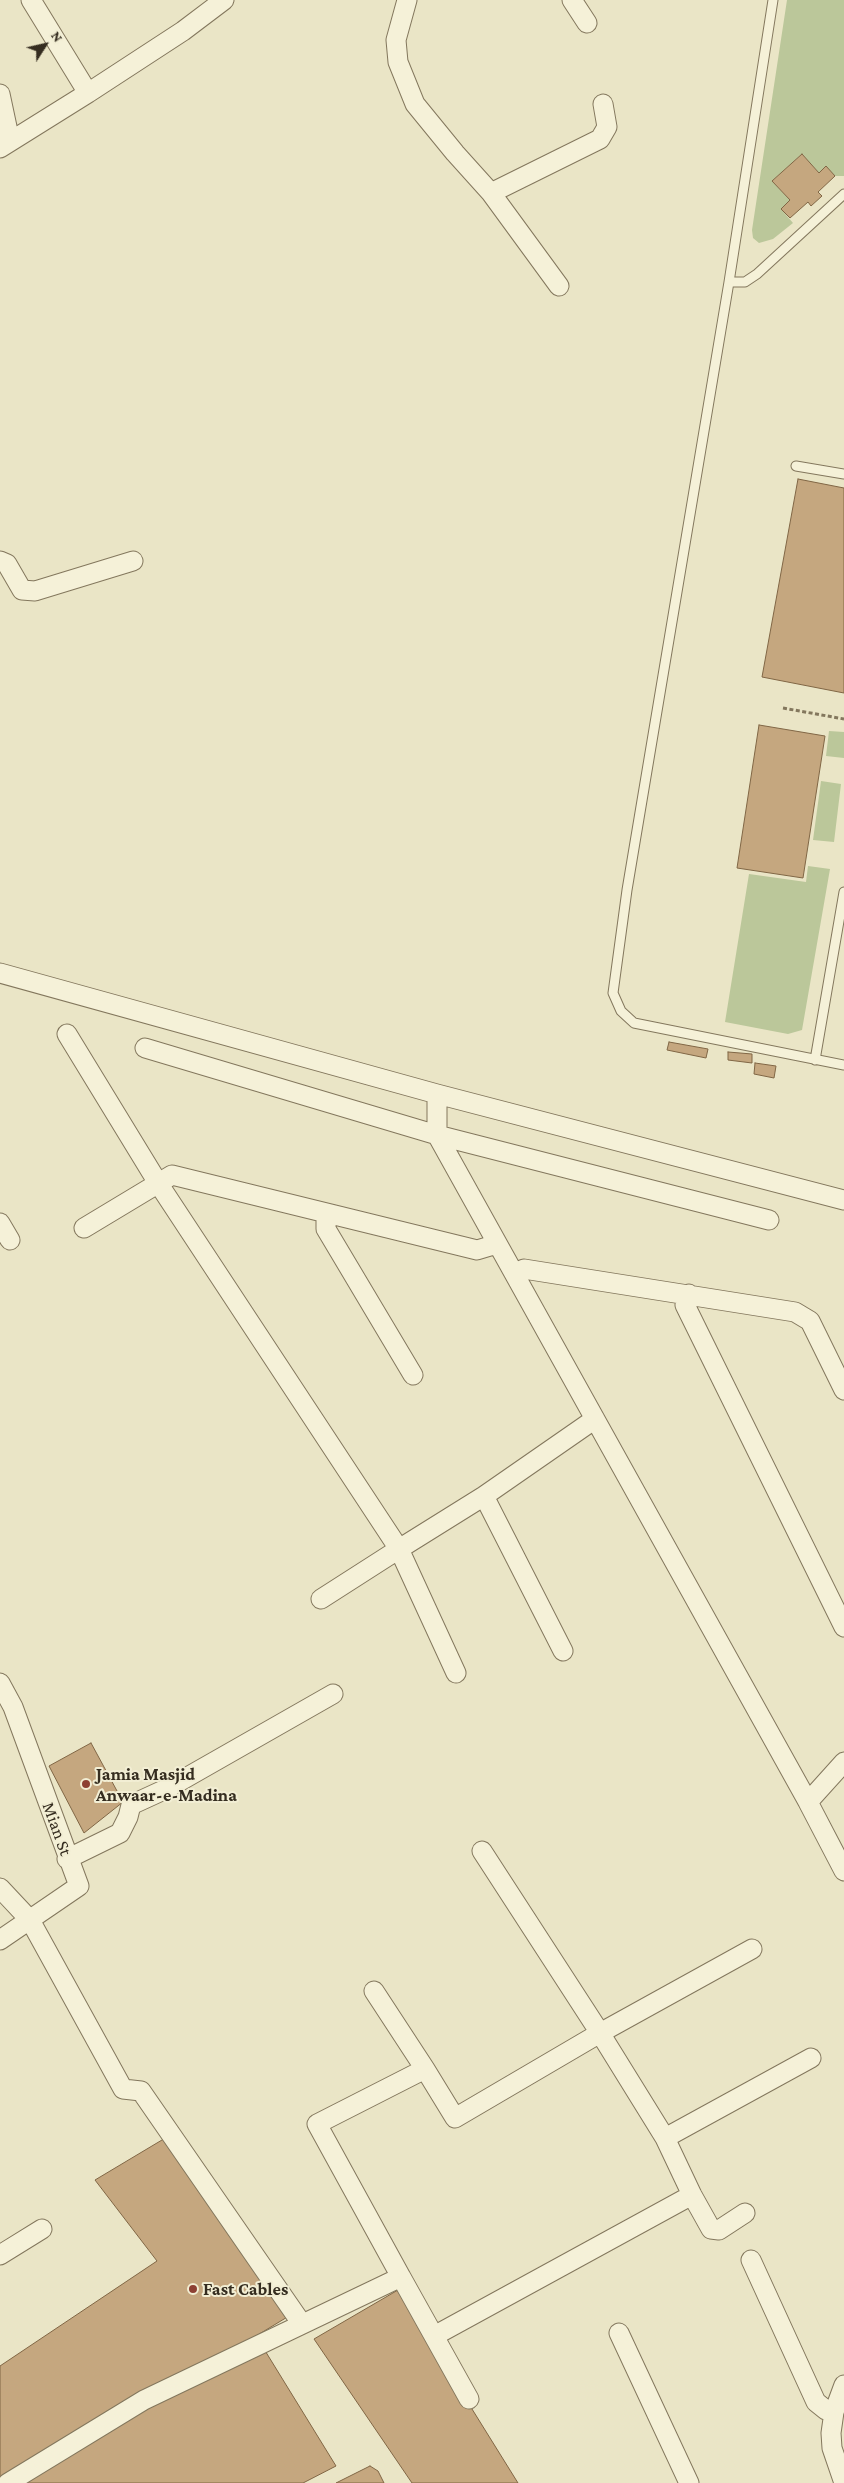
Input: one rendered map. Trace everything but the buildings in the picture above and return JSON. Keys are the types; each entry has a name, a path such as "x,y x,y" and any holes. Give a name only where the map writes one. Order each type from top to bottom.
{"street":[{"path":"31,0 88,93"},
{"path":"0,94 5,144 183,31 224,0"},
{"path":"407,0 396,40 398,62 405,84 433,128 491,193 558,286"},
{"path":"572,0 587,23"},
{"path":"491,193 600,139 607,127 603,104"},
{"path":"0,561 7,564 22,590 35,591 133,561"},
{"path":"0,973 437,1094 844,1200"},
{"path":"67,1034 158,1183 399,1549 456,1673"},
{"path":"145,1048 437,1135 769,1220"},
{"path":"437,1094 437,1135 808,1802 844,1871"},
{"path":"84,1228 172,1175 477,1250 497,1244"},
{"path":"326,1214 326,1228 413,1375"},
{"path":"0,1223 10,1240"},
{"path":"514,1273 524,1269 795,1312 804,1316 814,1328 844,1390"},
{"path":"689,1294 685,1305 844,1628"},
{"path":"321,1599 484,1496 595,1418"},
{"path":"484,1496 563,1651"},
{"name":"Mian St","path":"0,1683 13,1707 67,1859 79,1886 0,1940"},
{"path":"67,1859 120,1833 128,1817 131,1805 168,1788 333,1694"},
{"path":"808,1802 844,1762"},
{"path":"482,1851 600,2033 665,2138 692,2195 711,2229 719,2230 745,2213"},
{"path":"0,1888 30,1920 123,2089 141,2090 302,2324"},
{"path":"374,1990 454,2118 600,2033 752,1949"},
{"path":"665,2138 811,2058"},
{"path":"425,2069 317,2124 469,2400"},
{"path":"434,2336 692,2195"},
{"path":"0,2255 42,2228"},
{"path":"751,2260 816,2402 826,2410 834,2412"},
{"path":"8,2483 144,2400 401,2278"},
{"path":"619,2333 689,2483"},
{"path":"844,2385 834,2412 831,2432 832,2448 844,2483"}],"lane":[{"path":"773,0 729,282 627,890 613,993 621,1011 634,1023 844,1065"},
{"path":"729,282 744,282 764,268 844,194"},
{"path":"796,466 844,474"},
{"path":"815,1060 844,892"}],"path":[{"path":"783,708 844,719"}],"green space":[{"path":"787,0 844,0 844,176 835,176 826,167 819,173 802,154 772,181 790,200 781,209 793,223 773,239 759,243 753,238 752,230"},
{"path":"829,731 844,732 844,758 826,756"},
{"path":"821,781 841,784 834,842 813,840"},
{"path":"808,866 830,869 802,1030 788,1034 725,1022 749,874 806,882"}],"place":[{"name":"Jamia Masjid Anwaar-e-Madina","path":"86,1784"},
{"name":"Fast Cables","path":"193,2289"}]}
